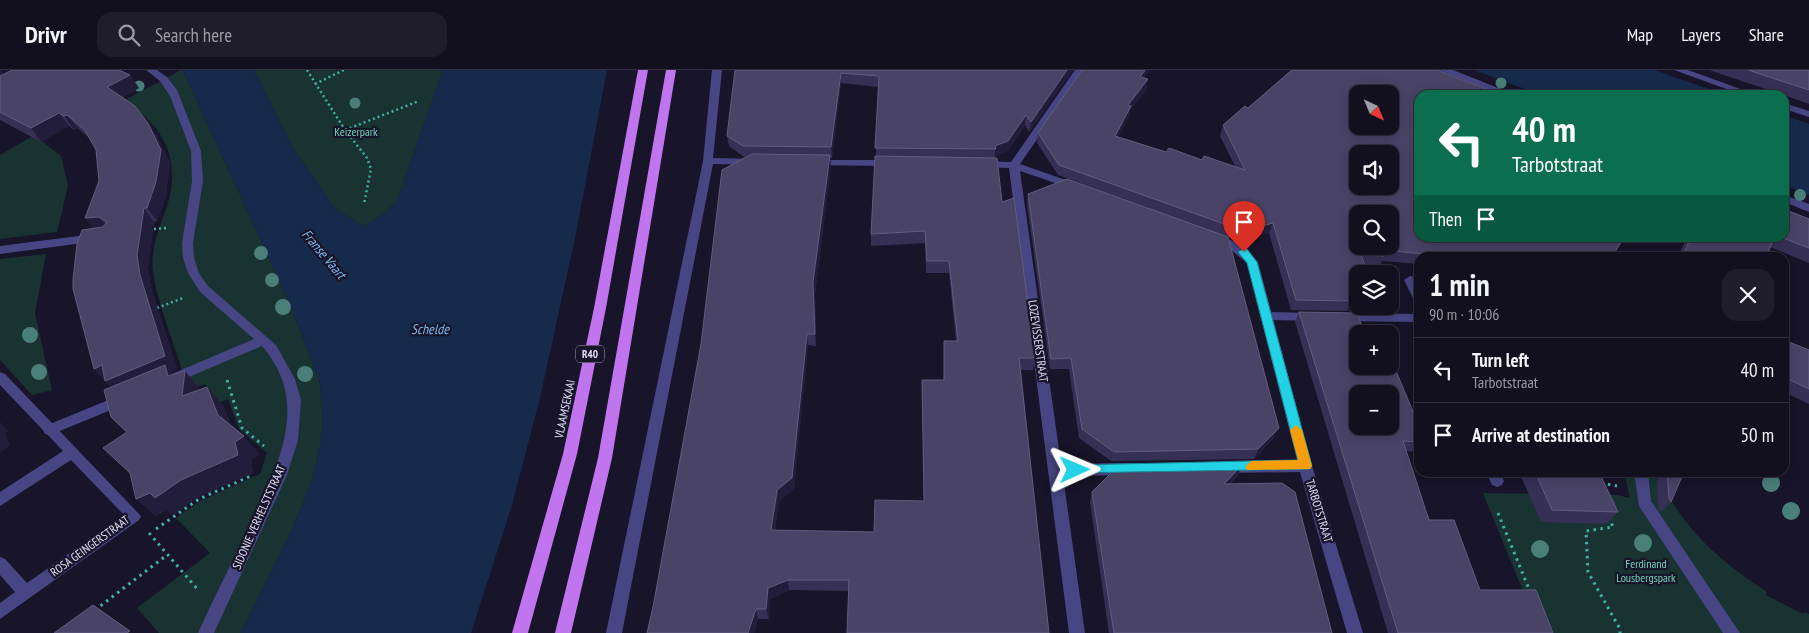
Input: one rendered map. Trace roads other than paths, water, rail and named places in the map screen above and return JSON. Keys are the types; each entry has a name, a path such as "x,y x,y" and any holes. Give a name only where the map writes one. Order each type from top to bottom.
{"main road":[{"name":"VLAAMSEKAAI","path":"520,633 570,454 600,308 643,70"},
{"name":"R40","path":"563,633 605,458 671,70"}],"street":[{"name":"SIDONIE VERHELSTSTRAAT","path":"151,70 167,80 180,106 193,142 198,164 197,186 187,239 188,263 195,278 204,289 265,340 282,363 289,379 294,400 291,440 280,475 206,633"},
{"path":"614,633 708,161 717,70"},
{"path":"1014,165 1080,70"},
{"path":"1444,70 1498,90"},
{"path":"1679,70 1737,90"},
{"path":"1789,108 1809,114"},
{"path":"708,161 768,162"},
{"path":"808,163 906,164"},
{"path":"975,164 1014,165 1089,192"},
{"name":"LOZEVISSERSTRAAT","path":"1014,165 1077,633"},
{"path":"1789,200 1809,208"},
{"name":"TARBOTSTRAAT","path":"1201,232 1229,242 1244,252 1252,262 1305,466 1355,633"},
{"path":"0,250 103,236"},
{"path":"1410,280 1414,288"},
{"path":"1267,316 1414,318"},
{"path":"160,384 265,340"},
{"name":"ROSA GEINGERSTRAAT","path":"0,377 134,516 0,612"},
{"path":"50,430 132,396"},
{"path":"0,500 72,452"},
{"path":"1209,467 1305,466"},
{"path":"1055,470 1142,468"},
{"path":"1642,477 1644,502 1648,509 1732,633"},
{"path":"0,564 26,594"}],"water":[{"name":"Schelde","path":"183,70 254,70 292,147 335,209 364,226 382,215 397,201 443,70 607,70 575,238 540,398 512,505 471,633 241,633 292,530 312,481 321,441 323,417 320,383 292,309"},
{"path":"1474,70 1654,70 1712,90 1528,90"},
{"path":"1789,117 1809,124 1809,195 1789,187"}],"park label":[{"name":"Keizerpark","path":"356,132"},
{"name":"Ferdinand Lousbergspark","path":"1646,571"}],"water label":[{"name":"Franse Vaart","path":"324,254"}]}
